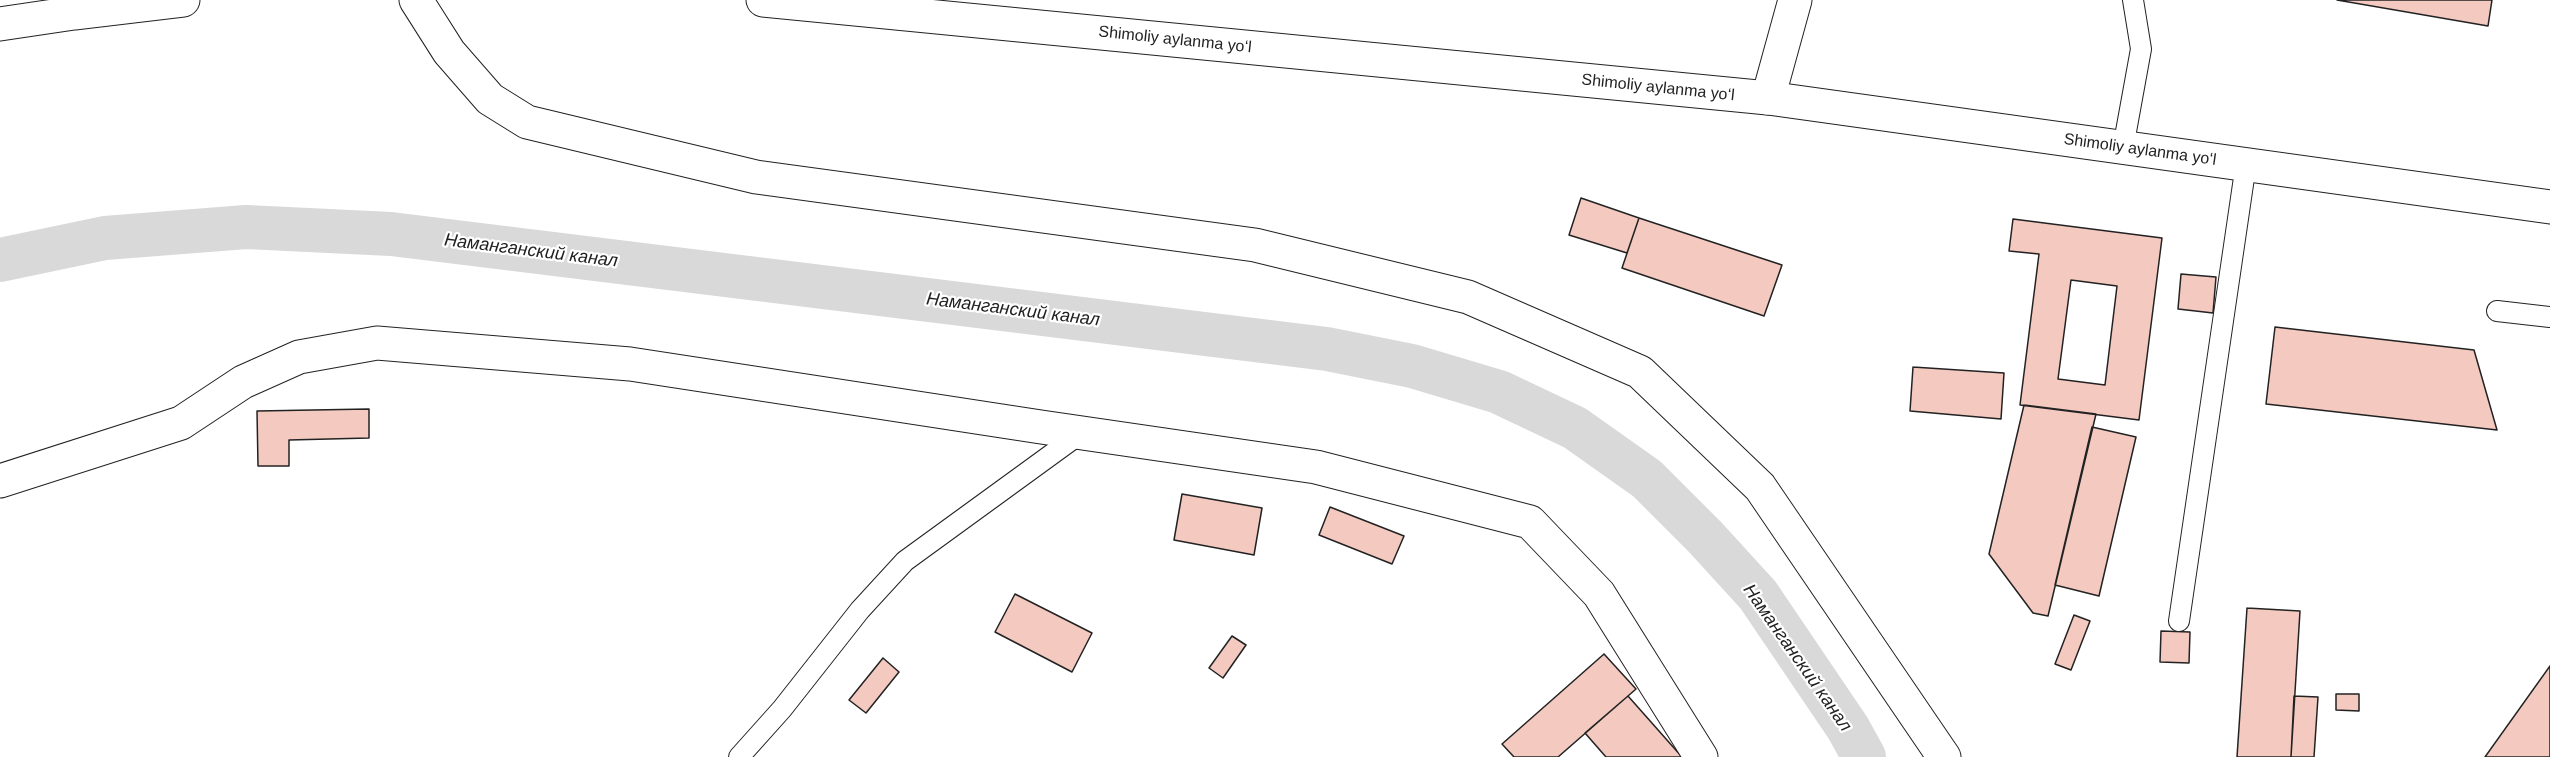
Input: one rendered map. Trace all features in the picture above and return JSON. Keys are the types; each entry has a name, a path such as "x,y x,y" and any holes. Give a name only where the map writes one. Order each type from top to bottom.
{"street":[{"path":"0,24 183,0"},
{"path":"416,0 449,52 490,99 527,122 756,177 1255,245 1468,297 1640,372 1760,487 1944,757"},
{"name":"Shimoliy aylanma yoʻl","path":"763,0 1768,98 2550,207"},
{"path":"1768,98 1794,0"},
{"path":"0,481 181,423 243,382 299,357 377,343 630,364 1316,467 1530,522 1599,594 1701,757"}],"lane":[{"path":"2123,148 2142,50 2133,0"},
{"path":"2179,621 2246,164"},
{"path":"2497,311 2550,317"},
{"path":"740,757 782,709 860,610 904,561 1081,433"}],"building":[{"path":"2337,0 2492,0 2488,26"},
{"path":"1581,198 1639,218 1627,253 1569,235"},
{"path":"1639,218 1782,265 1764,316 1622,268"},
{"path":"2013,219 2162,238 2139,420 2020,405 2039,254 2009,251","holes":["2071,280 2117,286 2105,385 2058,379"]},
{"path":"2181,274 2216,277 2213,313 2178,309"},
{"path":"2275,327 2474,350 2497,430 2266,404"},
{"path":"1913,367 2004,373 2001,419 1910,411"},
{"path":"2024,405 2096,414 2048,616 2033,613 1989,554"},
{"path":"369,409 369,438 289,440 289,466 258,466 257,411"},
{"path":"2092,427 2136,437 2099,596 2055,585"},
{"path":"1182,494 1262,508 1254,555 1174,540"},
{"path":"1330,507 1404,536 1392,564 1319,535"},
{"path":"1015,594 1092,633 1072,672 995,632"},
{"path":"2247,608 2300,611 2291,757 2237,757"},
{"path":"2074,615 2090,621 2071,670 2055,664"},
{"path":"2161,631 2190,632 2189,663 2160,662"},
{"path":"1232,636 1246,645 1223,678 1209,668"},
{"path":"1604,654 1636,689 1558,757 1514,757 1502,744"},
{"path":"883,658 899,672 866,713 849,700"},
{"path":"2550,666 2550,757 2485,757"},
{"path":"2336,694 2359,694 2359,711 2336,710"},
{"path":"1628,696 1682,757 1606,757 1585,733"},
{"path":"2294,696 2318,697 2314,757 2291,757"}],"waterway":[{"name":"Наманганский канал","path":"0,260 105,238 246,227 391,234 1327,349 1412,366 1499,392 1575,428 1647,479 1705,537 1758,595 1848,728 1864,757"}]}
